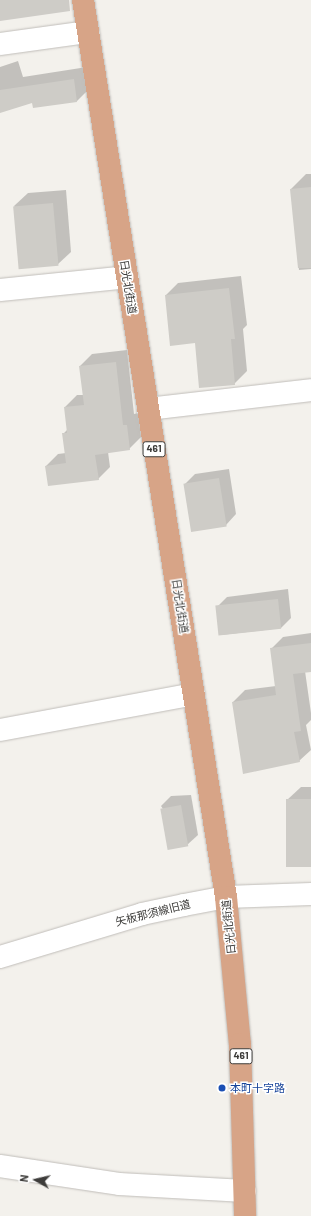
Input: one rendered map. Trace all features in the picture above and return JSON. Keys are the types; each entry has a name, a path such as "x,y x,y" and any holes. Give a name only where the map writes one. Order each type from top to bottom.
{"highway":[{"name":"日光北街道","path":"83,0 226,897 240,1044 245,1216"}],"street":[{"path":"0,44 88,32"},
{"path":"0,290 127,277"},
{"path":"148,409 311,390"},
{"path":"0,730 194,694"},
{"name":"矢板那須線旧道","path":"0,957 142,914 226,897 311,894"},
{"path":"0,1166 118,1184 245,1191"}],"building":[{"path":"0,0 69,0 70,11 0,21"},
{"path":"74,79 77,102 33,108 32,103 0,113 0,90"},
{"path":"311,187 311,268 298,268 290,189"},
{"path":"53,203 58,266 19,269 13,206"},
{"path":"229,288 235,339 231,339 235,385 199,388 195,343 170,346 165,295"},
{"path":"116,362 123,425 127,425 130,450 95,455 99,480 48,486 45,466 66,463 62,433 67,433 64,407 84,405 79,366"},
{"path":"219,478 227,526 191,532 183,484"},
{"path":"278,599 281,629 218,635 215,606"},
{"path":"311,643 311,672 293,674 301,731 294,732 300,762 243,774 232,702 276,695 270,648"},
{"path":"286,799 311,799 311,867 286,867"},
{"path":"181,805 188,846 168,850 160,809"}],"place":[{"name":"本町十字路","path":"222,1088"}]}
